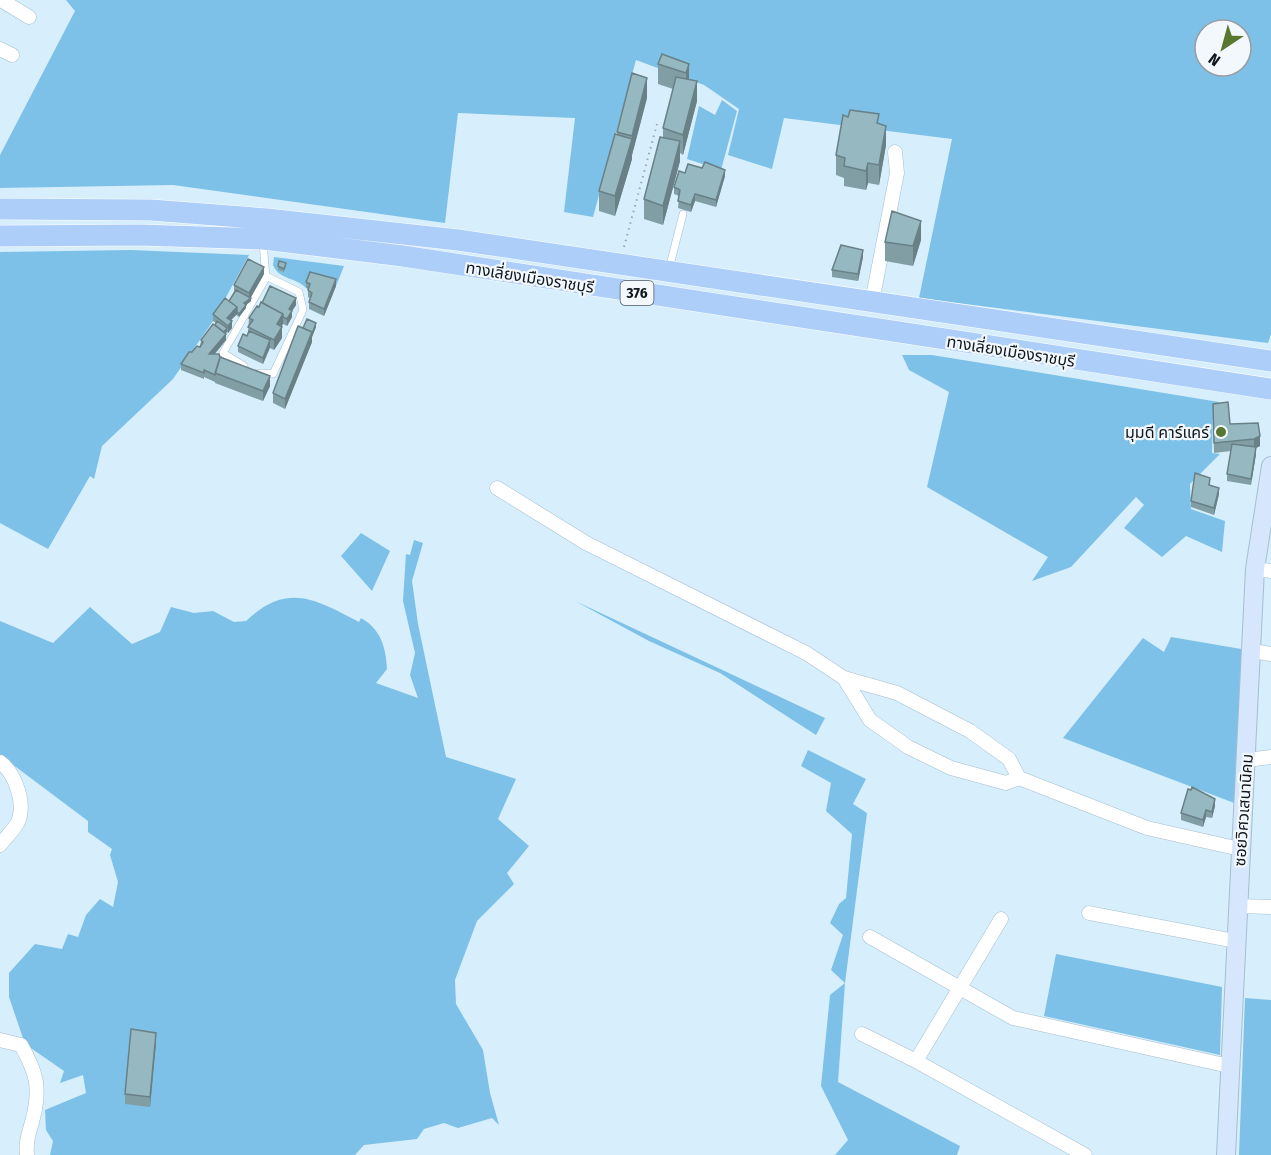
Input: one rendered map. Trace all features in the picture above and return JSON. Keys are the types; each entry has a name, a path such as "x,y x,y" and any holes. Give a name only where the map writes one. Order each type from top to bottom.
{"main road":[{"name":"ทางเลี่ยงเมืองราชบุรี","path":"0,209 151,210 405,234 1271,361"},
{"path":"403,256 405,234"},
{"name":"ทางเลี่ยงเมืองราชบุรี","path":"0,237 139,235 263,240 403,256 1271,389"}],"street":[{"path":"1,0 29,17"},
{"path":"872,302 897,173 895,152"},
{"name":"ซอยวิศวเสนานิคม","path":"1226,1155 1235,941 1252,651 1263,570 1271,466"},
{"path":"497,488 586,543 806,653 844,678 897,693 970,731 1009,759 1019,778 1147,828 1240,849"},
{"path":"1252,651 1271,654"},
{"path":"844,678 870,720 908,747 962,771 1006,783 1019,778"},
{"path":"1247,760 1271,756"},
{"path":"0,762 8,768 16,784 20,805 18,821 0,845"},
{"path":"1237,906 1271,907"},
{"path":"1089,913 1235,941"},
{"path":"916,1061 1001,919"},
{"path":"870,937 1013,1018 1229,1066"},
{"path":"862,1034 916,1061 1085,1155"},
{"path":"0,1040 21,1045 35,1069 37,1093 26,1143 27,1155"}],"lane":[{"path":"669,271 683,214"},
{"path":"263,240 266,276 223,352 237,363 264,375 273,374 303,310 299,292 266,276"}],"path":[{"path":"619,264 657,124"}],"shaded area":[{"path":"66,0 1271,0 1271,334 1268,343 919,298 952,139 784,118 772,169 728,155 739,109 704,85 636,60 593,217 564,212 575,118 458,113 445,223 173,185 0,188 0,155 75,11"},
{"path":"722,100 737,111 721,170 687,159 699,106 715,115"},
{"path":"131,250 249,255 213,321 173,379 102,446 94,479 90,476 48,549 0,523 0,252"},
{"path":"274,257 344,266 336,286 317,279 306,288 279,273 273,265"},
{"path":"902,355 932,355 1219,402 1213,414 1212,453 1220,454 1190,484 1191,509 1225,521 1222,552 1186,536 1162,557 1124,528 1144,505 1136,497 1071,567 1032,581 1048,557 927,487 949,392 909,370"},
{"path":"361,533 390,551 372,591 341,556"},
{"path":"414,540 423,543 412,581 418,624 446,757 516,779 498,819 529,846 507,873 514,884 477,921 455,980 456,1004 483,1050 490,1093 499,1125 492,1118 458,1128 444,1123 424,1129 417,1139 364,1145 355,1155 50,1155 53,1141 46,1130 45,1110 86,1093 83,1075 60,1083 64,1071 25,1044 9,997 9,973 35,944 62,949 68,934 78,937 86,915 100,899 113,907 118,882 110,855 112,849 88,832 88,821 0,755 0,621 53,643 90,607 132,644 160,632 171,607 194,613 213,611 234,622 246,621 275,601 301,598 315,601 359,622 361,618 368,622 378,633 384,647 386,661 387,669 376,683 418,698 410,675 415,653 403,601 406,554 410,555"},
{"path":"575,601 825,718 816,735 720,673 649,641"},
{"path":"1171,637 1247,650 1237,804 1063,738 1143,638 1164,652"},
{"path":"808,750 866,779 853,804 867,813 845,983 831,970 843,935 830,923 839,904 846,898 852,834 826,811 831,783 801,766"},
{"path":"1056,954 1222,987 1220,1055 1044,1016"},
{"path":"845,983 838,1082 960,1146 957,1155 835,1155 848,1140 821,1086 830,995"},
{"path":"1245,998 1271,1000 1271,1155 1239,1155"}],"building":[{"path":"662,54 689,64 686,73 658,64"},
{"path":"632,73 647,78 632,136 617,132"},
{"path":"676,77 697,81 683,135 663,128"},
{"path":"850,110 879,114 877,123 886,126 879,165 868,163 866,171 844,166 845,158 836,155 843,115 848,117"},
{"path":"615,134 632,139 615,196 599,191"},
{"path":"660,137 680,141 663,206 644,199"},
{"path":"705,162 725,170 716,200 695,194 691,205 678,201 680,190 674,187 679,171 685,173 688,164 702,168"},
{"path":"892,211 921,221 913,246 885,242"},
{"path":"841,245 863,250 858,274 832,270"},
{"path":"248,259 264,267 249,293 234,285"},
{"path":"279,261 286,263 284,269 278,266"},
{"path":"310,272 336,279 324,309 309,302 312,293 308,290 310,284 306,282"},
{"path":"270,286 296,298 289,309 292,311 287,319 283,317 283,314 262,303"},
{"path":"236,290 251,298 244,303 246,305 239,314 237,307 229,301"},
{"path":"225,298 237,307 227,318 232,321 228,326 213,314"},
{"path":"261,302 283,314 277,324 282,327 274,340 248,327 253,320 249,318"},
{"path":"307,319 316,323 312,334 303,328"},
{"path":"217,321 227,328 224,332 215,325"},
{"path":"213,324 226,334 209,354 219,354 215,375 181,364 189,352 197,346 200,347 203,342 201,340"},
{"path":"298,326 312,332 285,399 273,393"},
{"path":"249,331 270,340 263,358 238,346 243,334 247,336"},
{"path":"220,357 270,376 263,391 215,373"},
{"path":"1228,402 1230,424 1258,423 1260,436 1254,439 1214,443 1213,404"},
{"path":"1232,444 1256,447 1251,479 1227,474"},
{"path":"1195,473 1210,478 1209,485 1219,488 1214,508 1191,501"},
{"path":"1192,787 1215,799 1212,812 1206,810 1203,820 1181,813 1188,789 1191,790"},
{"path":"131,1029 156,1033 150,1097 125,1094"}],"place":[{"name":"มุมดี คาร์แคร์","path":"1221,432"}]}
